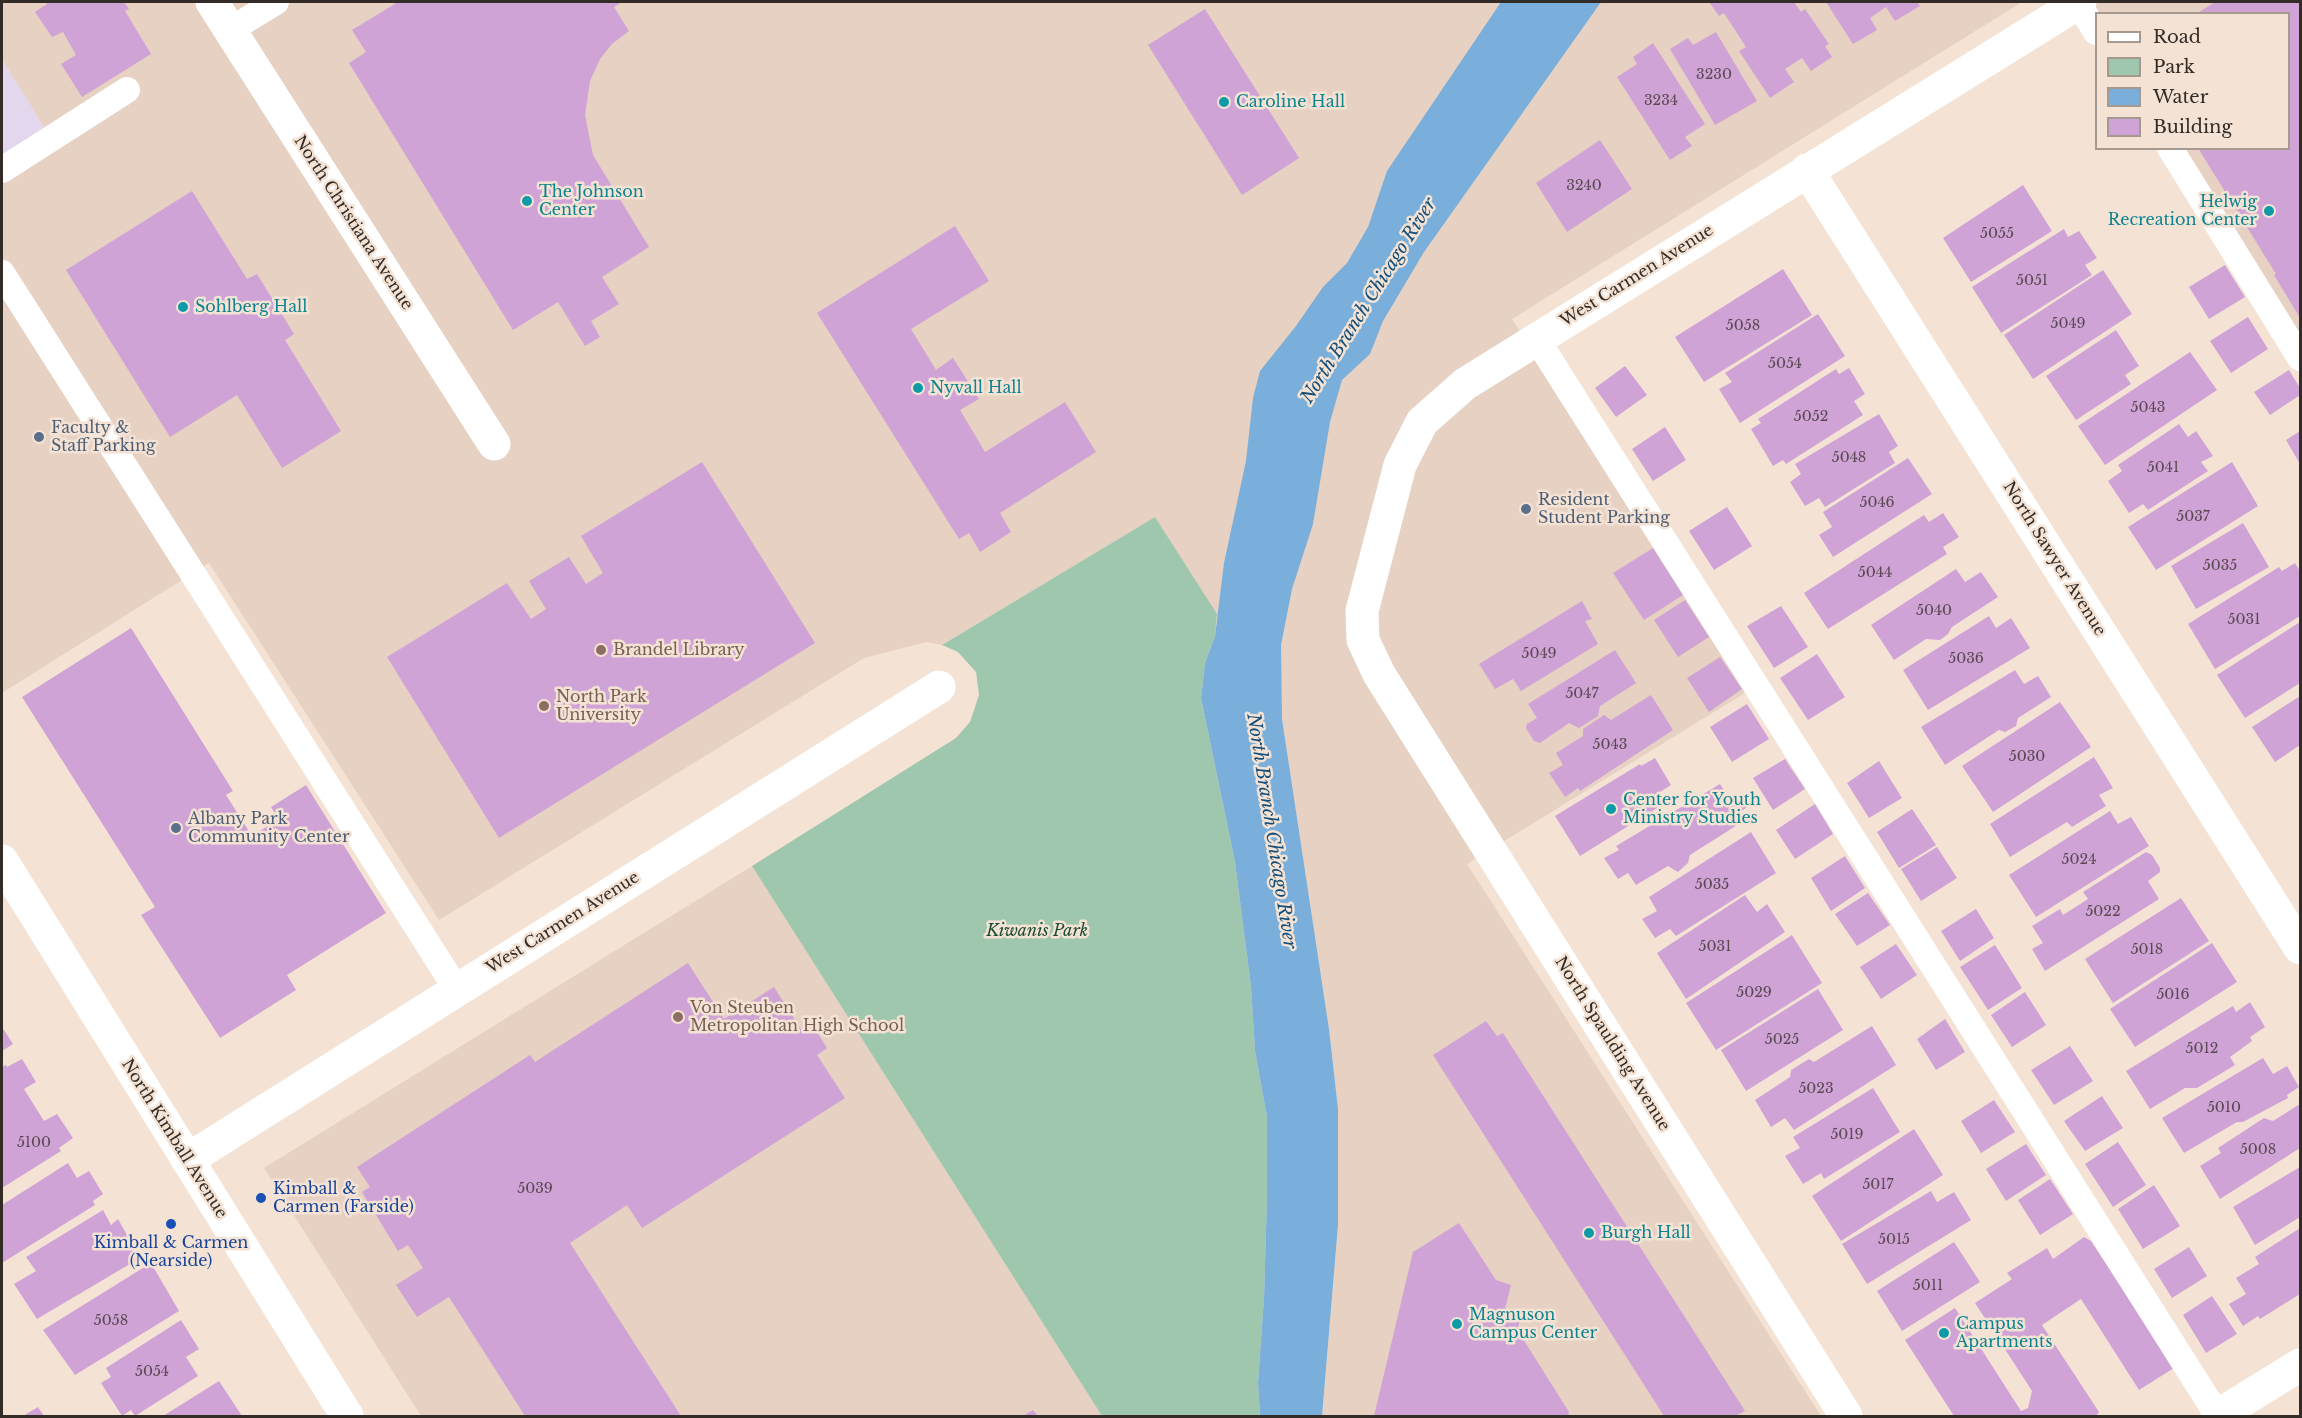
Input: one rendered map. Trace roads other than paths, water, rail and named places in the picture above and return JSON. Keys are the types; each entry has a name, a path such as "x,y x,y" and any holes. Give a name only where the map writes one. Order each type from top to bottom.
{"street":[{"name":"North Christiana Avenue","path":"212,2 494,444"},
{"name":"West Carmen Avenue","path":"1377,670 1363,640 1362,611 1400,465 1422,422 1465,384 1536,338 2079,2"},
{"name":"North Sawyer Avenue","path":"1807,170 2301,948"},
{"name":"North Spaulding Avenue","path":"1377,670 1846,1416"},
{"name":"West Carmen Avenue","path":"188,1160 939,687"},
{"name":"North Kimball Avenue","path":"2,861 346,1416"},
{"path":"2217,1416 2301,1365"}],"lane":[{"path":"230,30 276,2"},
{"path":"2079,2 2095,29"},
{"path":"2,171 127,90"},
{"path":"2171,150 2301,358"},
{"path":"2,273 458,990"},
{"path":"1536,338 2217,1416"}],"water":[{"name":"North Branch Chicago River","path":"1501,2 1601,2 1424,252 1383,321 1370,354 1342,380 1330,422 1313,524 1292,589 1281,645 1282,719 1329,1029 1338,1109 1338,1225 1322,1416 1260,1416 1258,1382 1264,1298 1267,1117 1255,1051 1251,987 1235,862 1201,698 1205,663 1215,636 1224,563 1246,461 1253,398 1260,371 1296,326 1323,287 1347,263 1368,227 1387,171"}],"place":[{"name":"Caroline Hall","path":"1224,102"},
{"name":"The Johnson Center","path":"527,201"},
{"name":"Helwig Recreation Center","path":"2269,211"},
{"name":"Sohlberg Hall","path":"183,307"},
{"name":"Nyvall Hall","path":"918,388"},
{"name":"Faculty & Staff Parking","path":"39,437"},
{"name":"Resident Student Parking","path":"1526,509"},
{"name":"Brandel Library","path":"601,650"},
{"name":"North Park University","path":"544,706"},
{"name":"Center for Youth Ministry Studies","path":"1611,809"},
{"name":"Albany Park Community Center","path":"176,828"},
{"name":"Von Steuben Metropolitan High School","path":"678,1017"},
{"name":"Kimball & Carmen (Farside)","path":"261,1198"},
{"name":"Kimball & Carmen (Nearside)","path":"171,1224"},
{"name":"Burgh Hall","path":"1589,1233"},
{"name":"Magnuson Campus Center","path":"1457,1324"},
{"name":"Campus Apartments","path":"1944,1333"}],"park label":[{"name":"Kiwanis Park","path":"1037,931"}]}
